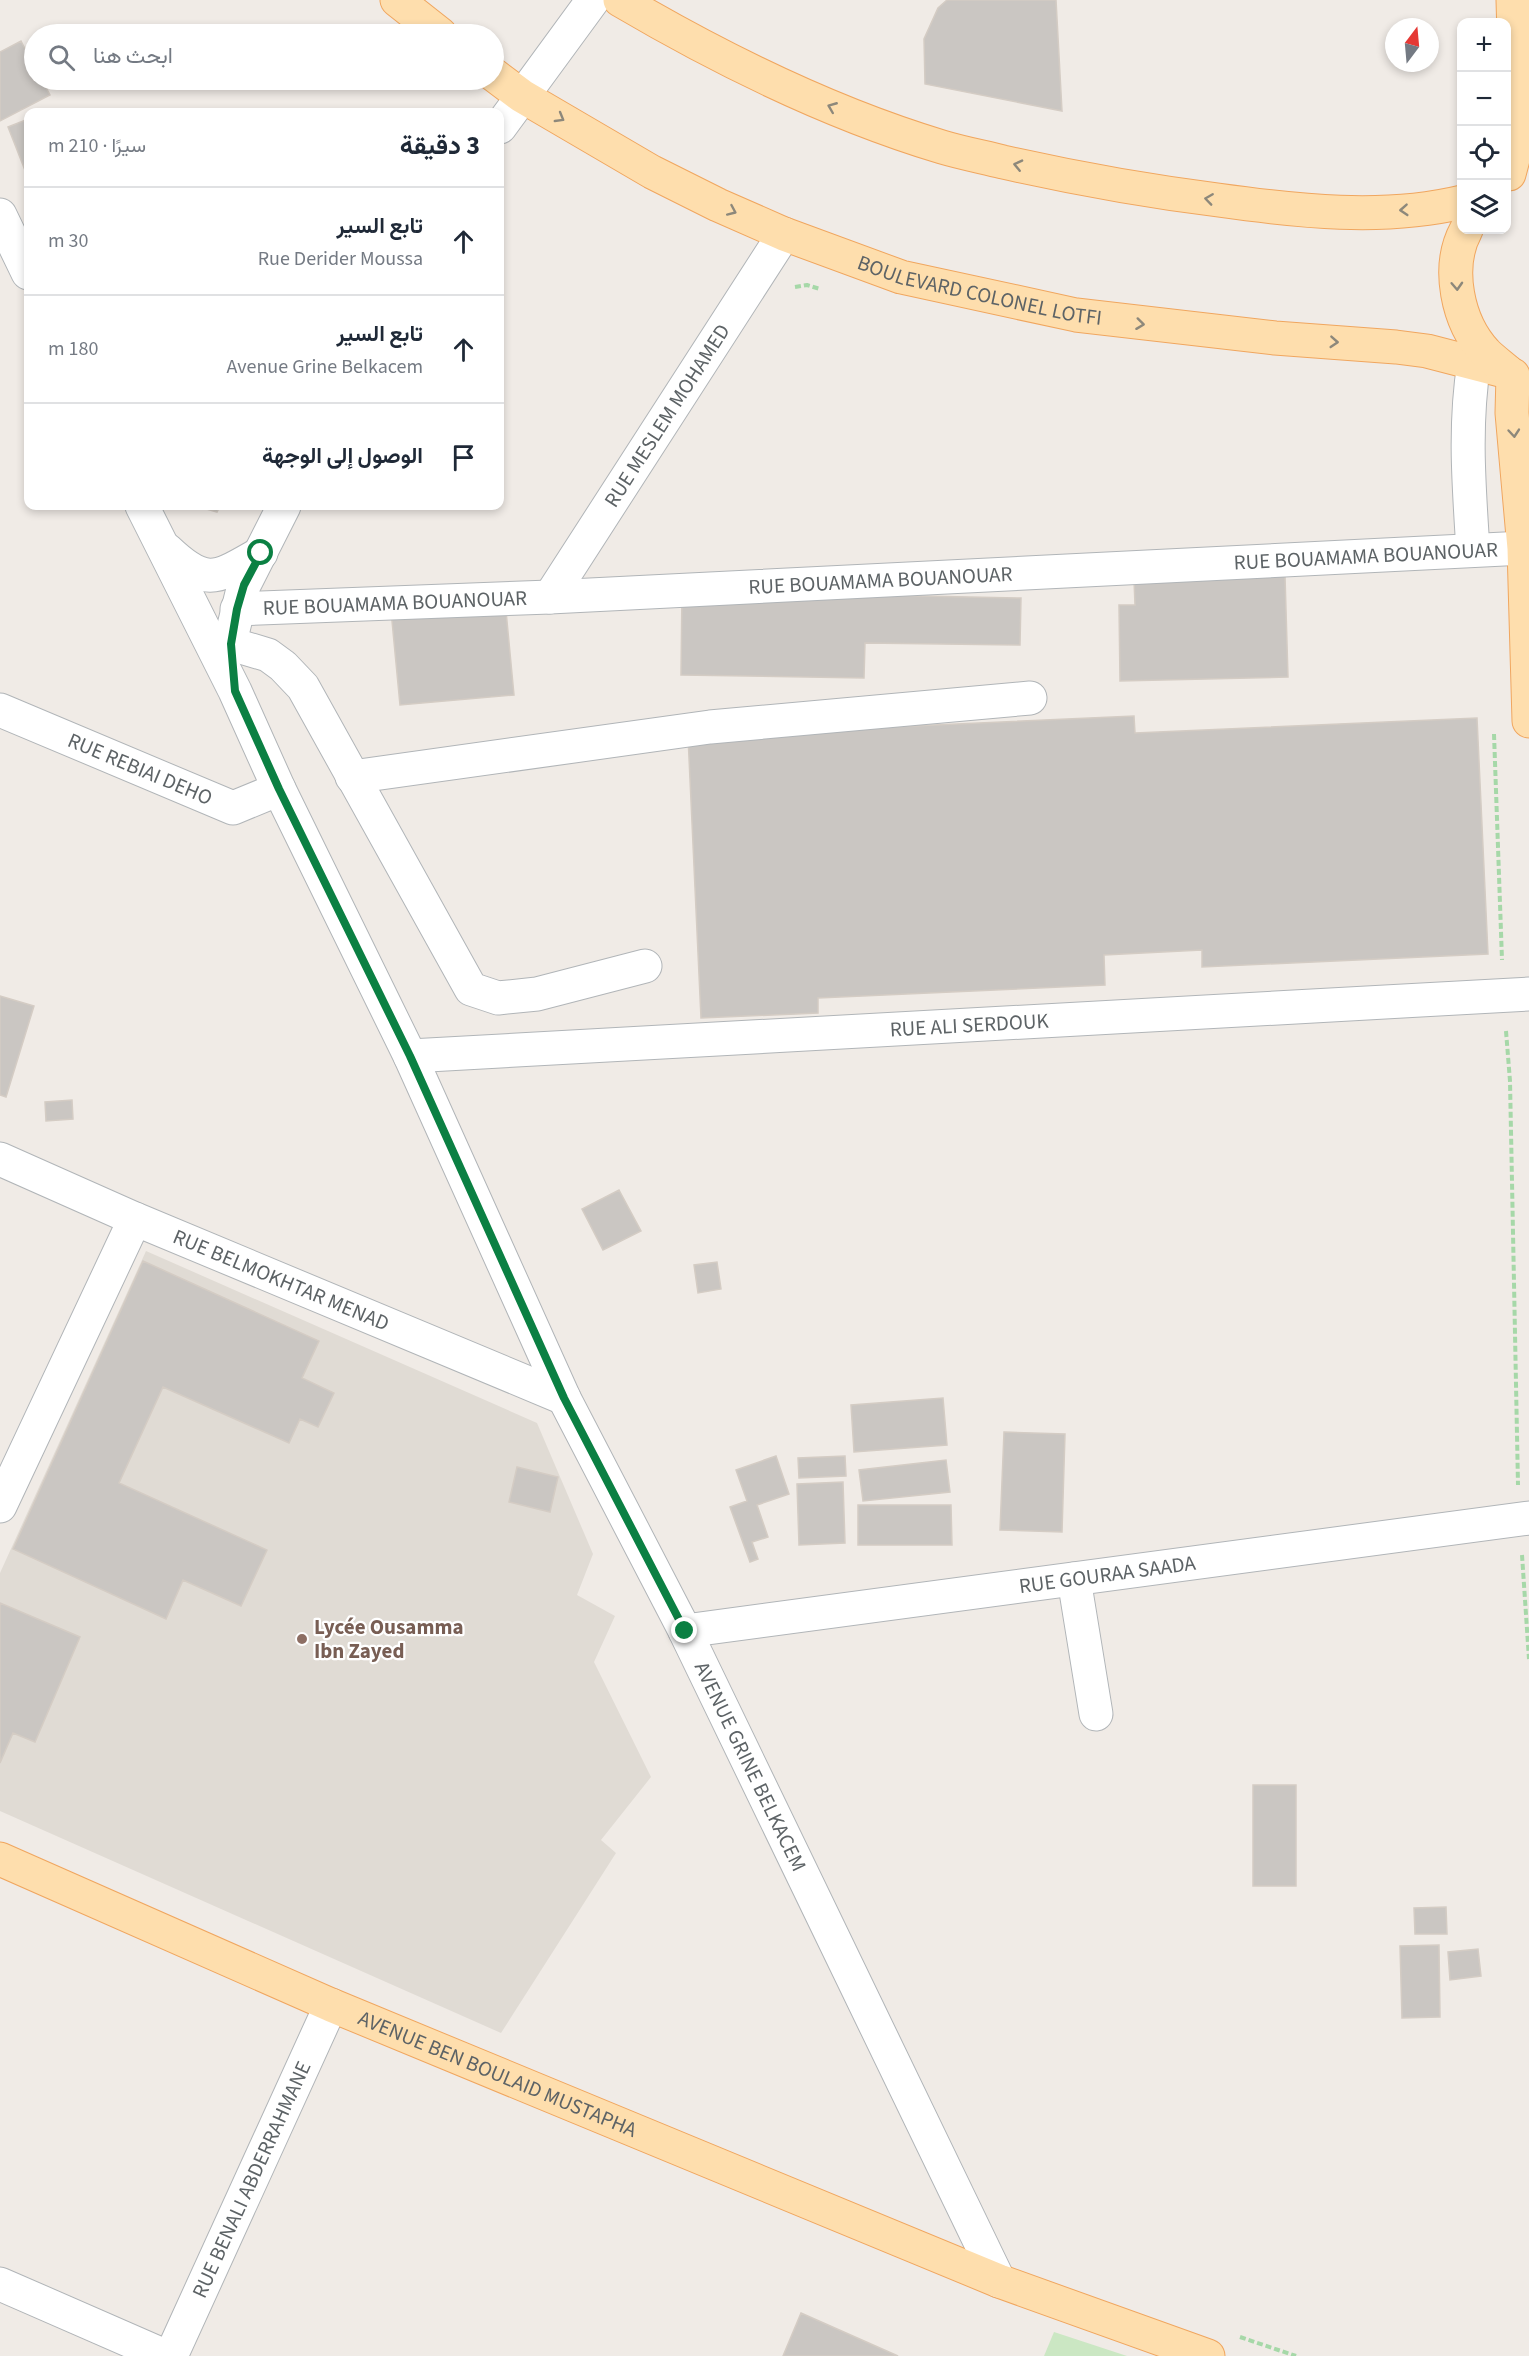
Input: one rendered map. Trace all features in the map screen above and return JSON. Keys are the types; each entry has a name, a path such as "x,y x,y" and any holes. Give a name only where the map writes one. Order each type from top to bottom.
{"main road":[{"path":"397,0 427,24"},
{"path":"620,0 739,66 849,114 943,147 1126,187 1279,208 1349,212 1404,210 1457,203"},
{"path":"1512,0 1517,144 1515,173"},
{"name":"BOULEVARD COLONEL LOTFI","path":"504,82 522,96 652,172 784,234 901,277 1076,315 1239,334 1427,351 1517,376"},
{"path":"1465,234 1456,266 1458,296 1468,326 1485,352 1517,376 1512,413 1524,548 1529,721"},
{"name":"AVENUE BEN BOULAID MUSTAPHA","path":"0,1859 331,2005 999,2281 1208,2356"}],"street":[{"path":"504,121 593,0"},
{"path":"0,214 24,265"},
{"name":"RUE MESLEM MOHAMED","path":"550,597 784,234"},
{"path":"1473,550 1468,489 1468,399 1474,363"},
{"name":"AVENUE GRINE BELKACEM","path":"144,510 235,691 279,789 410,1056 564,1398 685,1631 999,2281"},
{"path":"235,691 231,644 237,609 244,585 282,510"},
{"path":"162,545 184,566 200,575 214,576 261,553"},
{"name":"RUE BOUAMAMA BOUANOUAR","path":"237,609 550,597 1524,548"},
{"path":"231,644 268,655 283,666 303,687 471,989 498,998 537,994 645,966"},
{"path":"352,777 710,727 1030,698"},
{"name":"RUE REBIAI DEHO","path":"0,710 232,808 279,789"},
{"name":"RUE ALI SERDOUK","path":"410,1056 1516,995"},
{"name":"RUE BELMOKHTAR MENAD","path":"0,1159 135,1219 564,1398"},
{"path":"0,1506 135,1219"},
{"name":"RUE GOURAA SAADA","path":"685,1631 1524,1519"},
{"path":"1074,1579 1096,1714"},
{"name":"RUE BENALI ABDERRAHMANE","path":"171,2356 331,2005"},
{"path":"0,2284 165,2356"}],"path":[{"path":"1500,912 1516,995 1510,1081 1529,1659"}],"shaded area":[{"name":"Lycée Ousamma Ibn Zayed","path":"146,1251 537,1423 593,1554 577,1595 615,1616 594,1662 651,1777 601,1840 616,1853 501,2033 0,1811 0,1573"}],"green space":[{"path":"1054,2332 1127,2356 1044,2356"}],"building":[{"path":"947,0 1056,0 1062,111 925,84 924,39 938,8"},
{"path":"21,41 24,47 24,90 47,90 50,95 0,121 0,52"},
{"path":"24,121 24,168 8,127"},
{"path":"1285,576 1288,677 1120,681 1119,605 1135,605 1134,580"},
{"path":"504,590 514,695 400,705 390,600"},
{"path":"682,591 1021,598 1020,645 865,643 864,678 681,675"},
{"path":"1134,716 1135,733 1477,718 1488,954 1202,967 1202,950 1104,955 1105,985 818,998 818,1013 701,1018 688,736"},
{"path":"0,996 34,1006 6,1097 0,1095"},
{"path":"72,1100 73,1119 46,1121 45,1102"},
{"path":"619,1190 641,1231 603,1250 582,1209"},
{"path":"143,1261 319,1341 302,1378 334,1393 318,1427 300,1419 289,1443 163,1387 119,1483 267,1550 241,1606 183,1580 166,1619 13,1549"},
{"path":"717,1262 721,1289 698,1293 694,1265"},
{"path":"943,1398 947,1445 854,1452 851,1405"},
{"path":"1004,1432 1065,1434 1062,1532 1000,1530"},
{"path":"776,1456 789,1494 757,1505 768,1537 752,1542 758,1559 750,1562 730,1507 747,1501 736,1470"},
{"path":"845,1456 846,1476 799,1478 798,1458"},
{"path":"946,1460 950,1492 863,1501 859,1470"},
{"path":"517,1467 558,1477 550,1512 509,1502"},
{"path":"843,1482 845,1543 799,1545 797,1484"},
{"path":"858,1505 951,1505 952,1545 858,1545"},
{"path":"0,1603 80,1637 35,1742 13,1733 0,1763"},
{"path":"1253,1785 1296,1785 1296,1886 1253,1886"},
{"path":"1446,1907 1447,1934 1415,1934 1414,1908"},
{"path":"1439,1945 1440,2017 1402,2018 1400,1946"},
{"path":"1478,1949 1481,1976 1450,1980 1448,1952"},
{"path":"801,2313 898,2356 783,2356"}],"place":[{"name":"Lycée Ousamma Ibn Zayed","path":"302,1639"}],"route":[{"path":"261,553 244,585 237,609 231,644 235,691 279,789 410,1056 564,1398 685,1631"}]}
